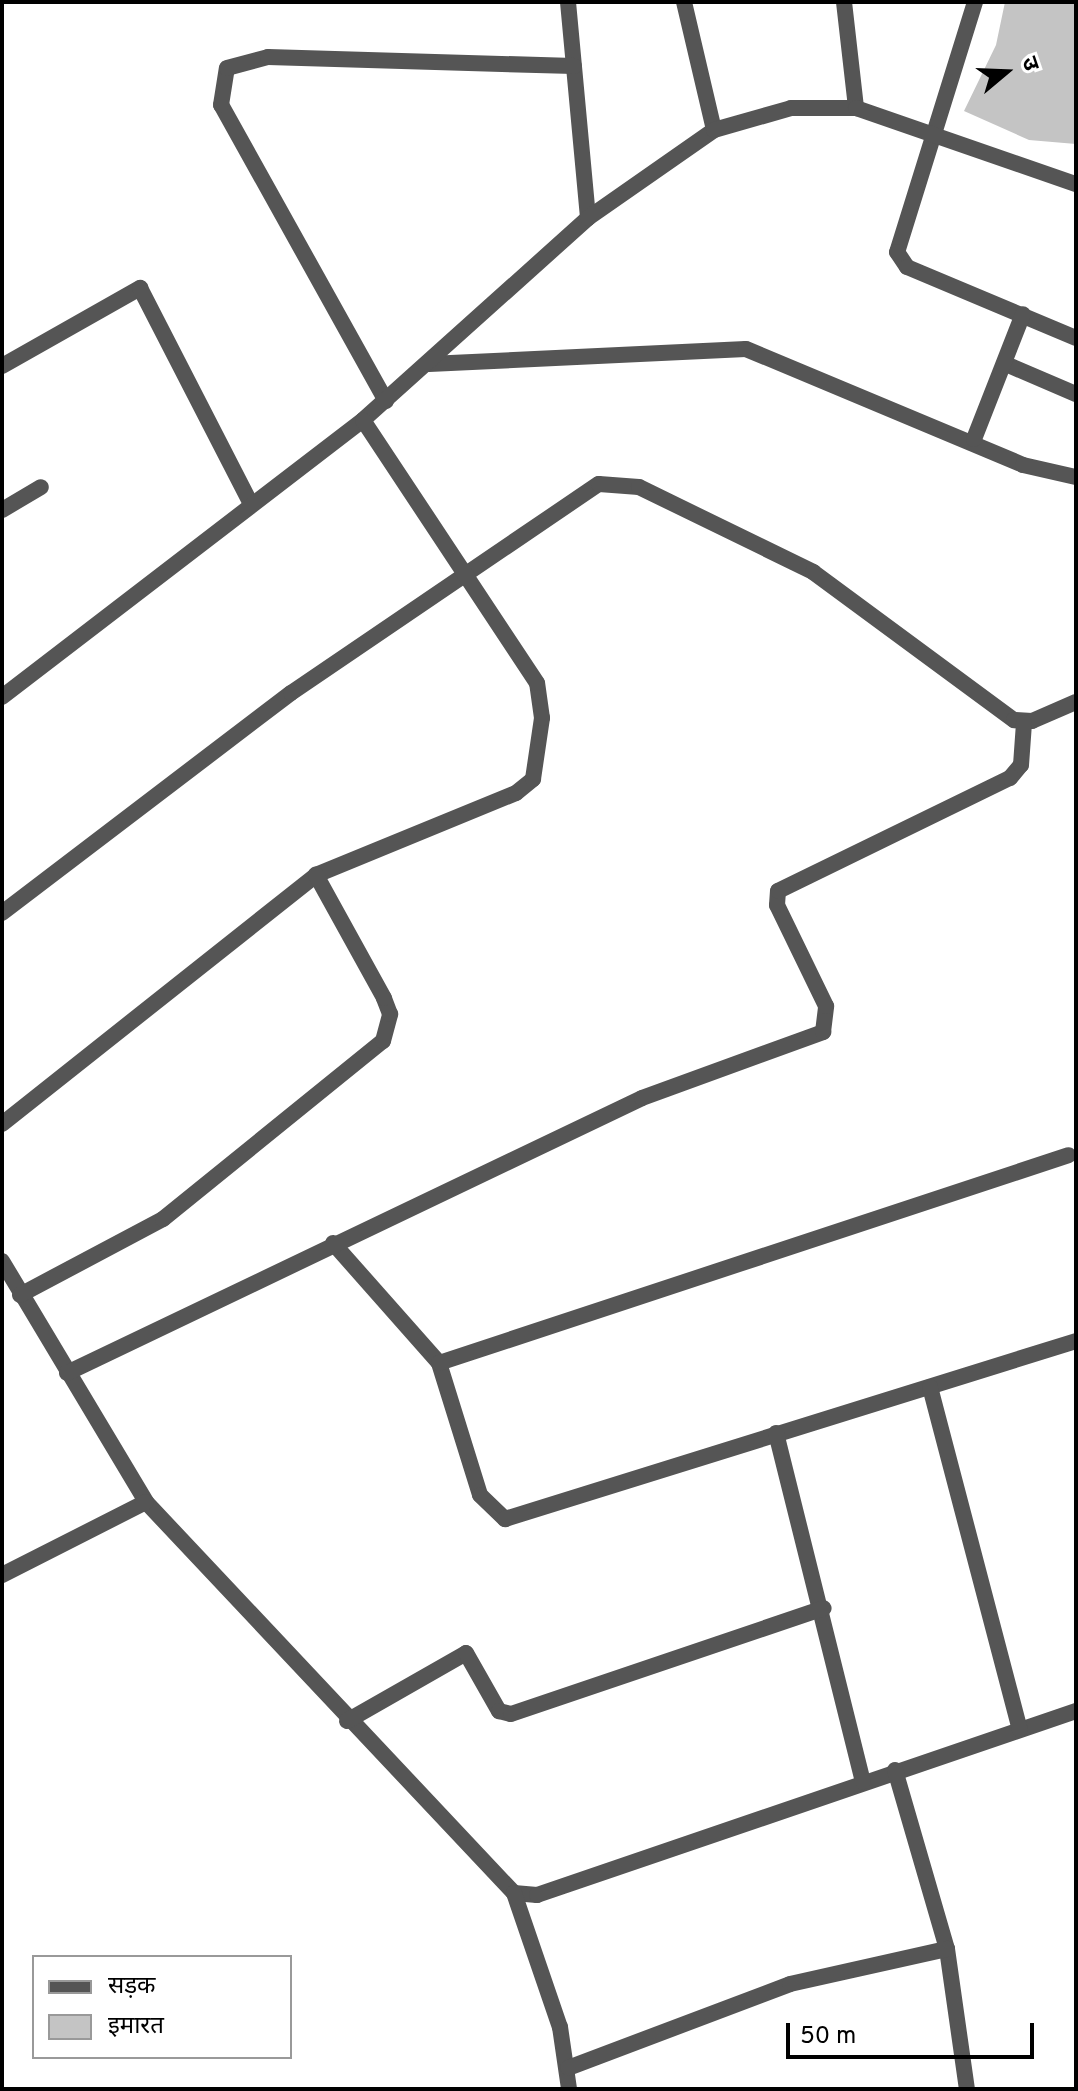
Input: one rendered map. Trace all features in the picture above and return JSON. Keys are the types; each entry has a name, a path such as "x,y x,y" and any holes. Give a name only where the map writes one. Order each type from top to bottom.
{"street":[{"path":"568,2 588,218"},
{"path":"684,2 714,130"},
{"path":"844,2 856,108"},
{"path":"975,2 900,232 901,261 1076,338"},
{"path":"386,401 221,105 227,68 239,59 268,57 574,66"},
{"path":"2,697 363,420 429,364 588,218 714,130 791,108 856,108 1076,184"},
{"path":"2,366 140,288 251,504"},
{"path":"974,439 1008,365 1023,314"},
{"path":"429,364 746,349 974,439 1023,465 1076,477"},
{"path":"1008,365 1076,394"},
{"path":"2,1124 316,875 516,793 533,779 540,691 468,569 363,420"},
{"path":"2,913 468,569 580,492 618,482 639,487 813,572 1024,723"},
{"path":"2,510 41,487"},
{"path":"1024,723 1076,702"},
{"path":"67,1373 333,1243 642,1098 823,1032 826,1006 777,905 778,891 1010,778 1021,765 1024,723"},
{"path":"20,1295 163,1219 383,1041 390,1014 384,998 316,875"},
{"path":"439,1363 1069,1155"},
{"path":"333,1243 439,1363 480,1495 493,1516 505,1519 1076,1341"},
{"path":"2,1261 146,1502 347,1721 514,1893 568,2068 569,2089"},
{"path":"930,1387 1020,1729"},
{"path":"776,1433 824,1608 863,1781"},
{"path":"2,1575 146,1502"},
{"path":"347,1721 466,1653 499,1711 511,1714 824,1608"},
{"path":"514,1893 537,1895 895,1770 1076,1711"},
{"path":"895,1770 947,1949 967,2089"},
{"path":"568,2068 790,1984 947,1949"}],"building":[{"path":"1005,2 1076,2 1076,144 1029,140 964,111 996,45"}]}
